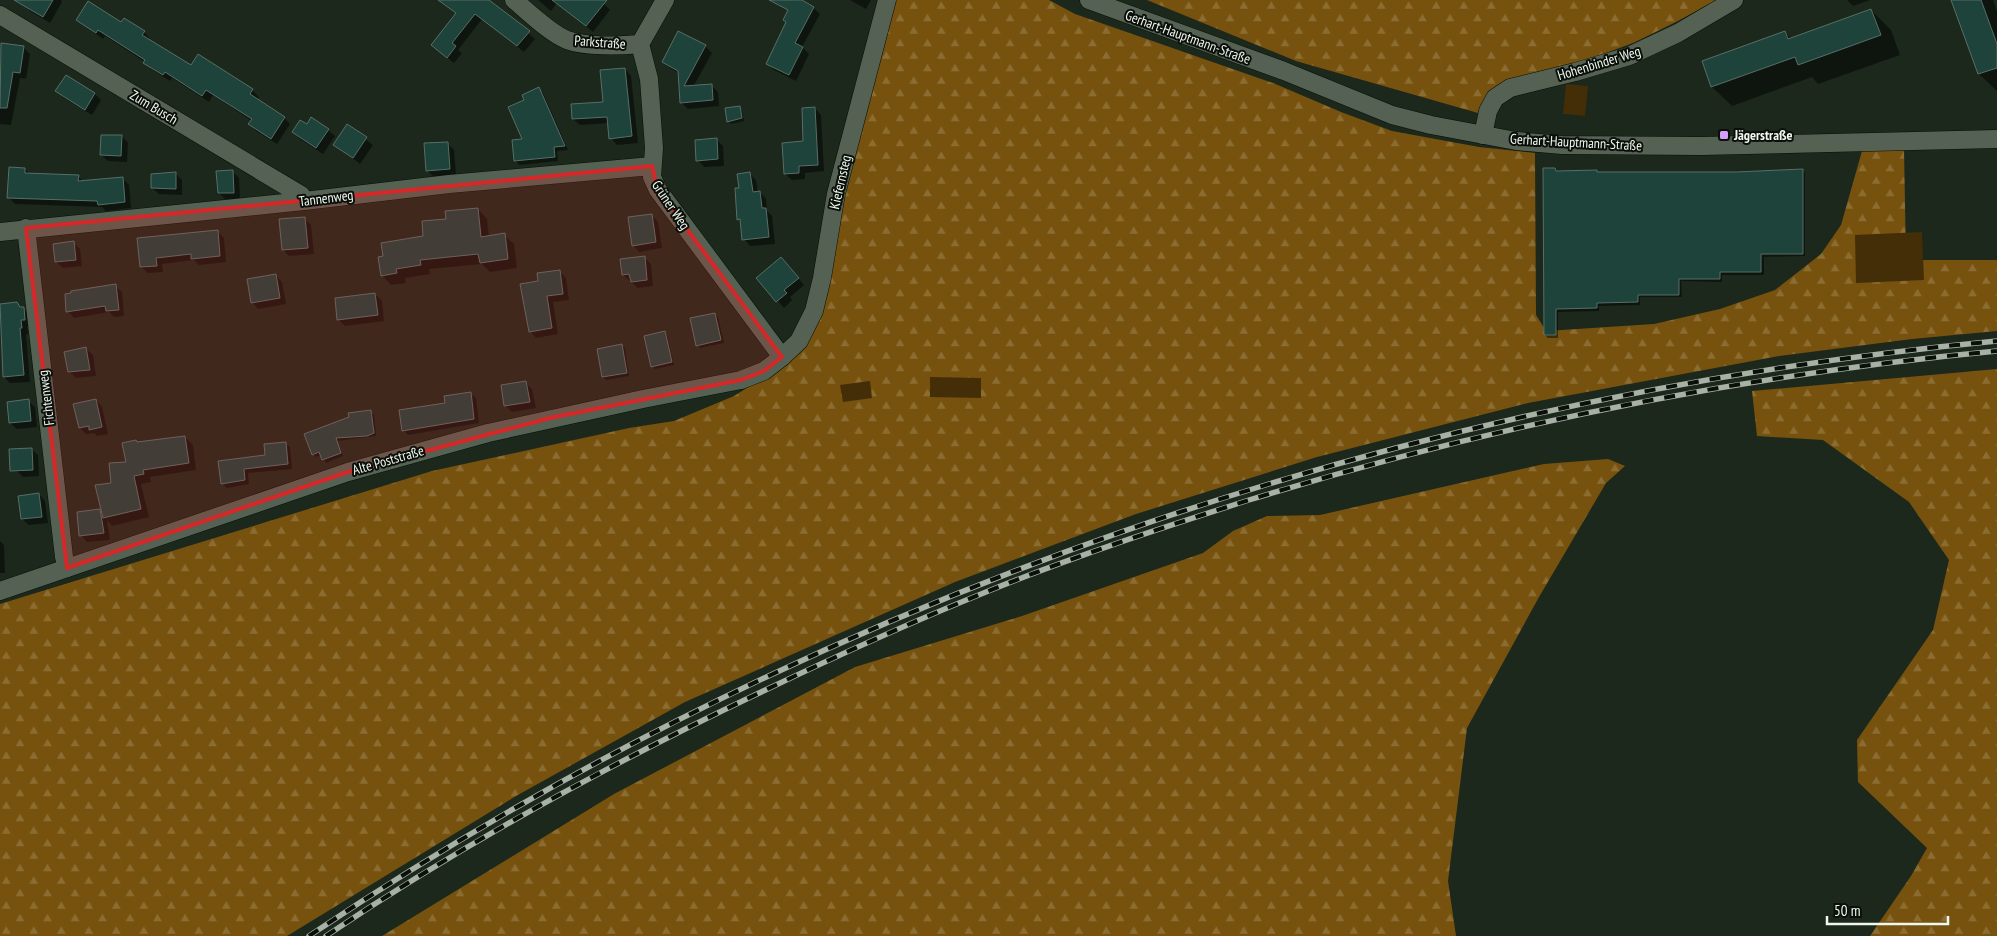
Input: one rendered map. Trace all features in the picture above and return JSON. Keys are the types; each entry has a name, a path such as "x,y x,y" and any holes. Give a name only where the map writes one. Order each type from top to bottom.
{"street":[{"name":"Parkstraße","path":"514,0 565,39 579,43 640,44"},
{"path":"640,44 665,0"},
{"name":"Kiefernsteg","path":"782,357 799,341 814,311 822,278 836,194 887,0"},
{"name":"Gerhart-Hauptmann-Straße","path":"1089,0 1284,71 1392,115 1483,136 1516,141 1562,144 1679,146 1997,139"},
{"name":"Hohenbinder Weg","path":"1483,136 1488,111 1495,98 1510,88 1576,72 1629,56 1678,33 1734,0"},
{"name":"Zum Busch","path":"0,15 301,195 304,201"},
{"name":"Grüner Weg","path":"640,44 649,79 654,148 652,177 658,190 782,357"},
{"name":"Tannenweg","path":"0,232 450,184 652,166"},
{"name":"Fichtenweg","path":"26,228 67,568"},
{"name":"Alte Poststraße","path":"0,591 348,472 488,433 550,418 741,380 764,371 782,357"}],"highlighted area":[{"path":"652,166 658,190 782,357 764,371 741,380 550,418 348,472 67,568 26,228"}],"green space":[{"path":"896,0 1049,0 1075,14 1273,83 1392,131 1479,147 1535,153 1536,315 1546,331 1654,324 1720,309 1775,290 1821,254 1841,225 1862,151 1904,149 1906,260 1997,260 1997,331 1912,339 1779,356 1528,403 1317,457 1136,514 955,582 685,702 516,796 287,936 0,936 0,604 432,471 629,428 674,421 734,396 750,386 799,343"},
{"path":"1147,0 1716,0 1633,43 1489,96 1478,113 1296,61"},
{"path":"1997,369 1997,936 1870,936 1911,876 1927,848 1858,782 1857,740 1933,630 1949,560 1909,502 1823,440 1757,436 1752,391"},
{"path":"1608,459 1625,466 1606,483 1539,597 1467,728 1448,881 1456,936 382,936 614,794 855,667 1022,616 1203,553 1233,531 1267,516 1320,515 1544,464"}],"shaded area":[{"path":"1566,84 1588,86 1585,116 1563,114"},
{"path":"1922,232 1924,280 1856,283 1855,235"},
{"path":"930,377 981,378 981,398 930,397"},
{"path":"870,381 872,398 843,402 840,385"}],"building":[{"path":"14,0 53,0 43,17"},
{"path":"438,0 489,0 530,31 517,46 475,14 452,43 456,46 447,58 431,45 456,13"},
{"path":"552,0 607,0 586,26"},
{"path":"769,0 802,0 814,7 795,43 803,47 789,75 766,64 786,22 783,20 788,10"},
{"path":"1951,0 1981,0 1997,44 1997,68 1978,74"},
{"path":"88,1 121,22 124,18 145,31 142,35 191,65 198,54 253,89 250,94 285,117 271,139 248,124 252,119 206,90 202,96 165,72 163,75 143,63 145,60 98,30 96,33 76,20"},
{"path":"1871,9 1881,35 1798,65 1795,57 1711,87 1702,61 1785,31 1788,39"},
{"path":"678,31 706,45 684,86 712,84 713,100 680,103 678,71 662,62"},
{"path":"1,43 24,46 20,73 13,72 7,108 0,108"},
{"path":"625,68 632,136 609,139 607,117 572,119 571,104 603,102 600,70"},
{"path":"66,75 95,93 85,110 55,91"},
{"path":"539,87 565,146 554,147 555,157 514,161 512,140 522,139 508,107 524,100 522,95"},
{"path":"740,106 742,118 727,122 725,108"},
{"path":"815,107 818,165 799,166 799,173 784,174 782,143 803,141 802,108"},
{"path":"311,117 329,129 316,148 292,132 300,120 307,124"},
{"path":"347,124 367,137 353,158 333,145"},
{"path":"101,135 122,135 121,156 100,155"},
{"path":"717,138 718,159 696,161 695,140"},
{"path":"448,142 450,169 426,171 424,143"},
{"path":"9,167 25,168 25,173 79,175 78,181 123,177 125,202 98,205 97,201 7,198"},
{"path":"1543,168 1555,168 1556,171 1597,170 1597,172 1736,172 1803,169 1803,254 1761,254 1761,272 1720,272 1720,279 1679,279 1679,295 1638,295 1638,302 1597,303 1597,308 1556,309 1556,335 1544,335"},
{"path":"233,170 234,193 218,193 216,171"},
{"path":"176,172 176,189 151,188 151,174"},
{"path":"750,172 753,192 760,191 762,208 766,208 769,237 742,240 740,219 737,220 735,188 739,188 737,174"},
{"path":"478,208 481,237 505,233 508,259 480,263 478,254 420,260 421,265 396,269 397,273 381,276 378,257 383,256 381,243 423,236 422,221 446,219 445,211"},
{"path":"652,214 656,242 632,246 628,217"},
{"path":"305,217 308,248 282,250 279,219"},
{"path":"218,230 220,256 191,259 191,254 156,258 157,266 140,267 137,238"},
{"path":"74,241 76,260 55,262 53,244"},
{"path":"645,256 647,280 631,282 629,274 622,275 620,259"},
{"path":"781,257 799,278 784,290 787,293 776,302 756,278"},
{"path":"560,270 563,294 547,296 552,328 529,332 520,284 538,281 537,273"},
{"path":"276,274 280,298 251,303 247,279"},
{"path":"116,284 119,310 106,311 105,306 66,312 65,294 71,293 71,291"},
{"path":"375,293 378,315 337,320 335,298"},
{"path":"17,302 20,307 24,307 25,320 21,320 22,328 20,328 24,375 3,377 0,304"},
{"path":"715,313 721,340 696,346 690,318"},
{"path":"665,331 672,362 651,367 644,336"},
{"path":"622,344 627,373 602,377 597,349"},
{"path":"86,347 90,370 68,372 64,352"},
{"path":"526,381 530,402 504,406 501,385"},
{"path":"471,392 474,419 402,431 399,410 445,403 444,396"},
{"path":"29,399 31,421 9,423 7,402"},
{"path":"96,399 102,427 89,430 89,426 79,428 73,404"},
{"path":"371,410 374,433 367,436 336,438 341,453 322,460 319,452 312,455 304,434 349,417 348,413"},
{"path":"185,436 189,463 143,470 144,474 134,476 141,509 103,518 95,485 111,483 109,463 126,462 122,443"},
{"path":"286,442 288,464 244,469 245,480 221,484 218,461 265,455 264,444"},
{"path":"32,448 33,470 10,471 9,449"},
{"path":"39,493 42,517 21,519 18,496"},
{"path":"100,509 104,533 79,536 77,512"}],"railway":[{"path":"309,936 501,816 700,709 905,615 1116,534 1331,466 1551,411 1773,369 1997,341"},
{"path":"326,936 430,869 537,807 701,721 899,628 1018,579 1084,555 1249,500 1341,473 1433,448 1526,426 1619,406 1807,374 1997,351"}],"place":[{"name":"Jägerstraße","path":"1724,135"}]}
